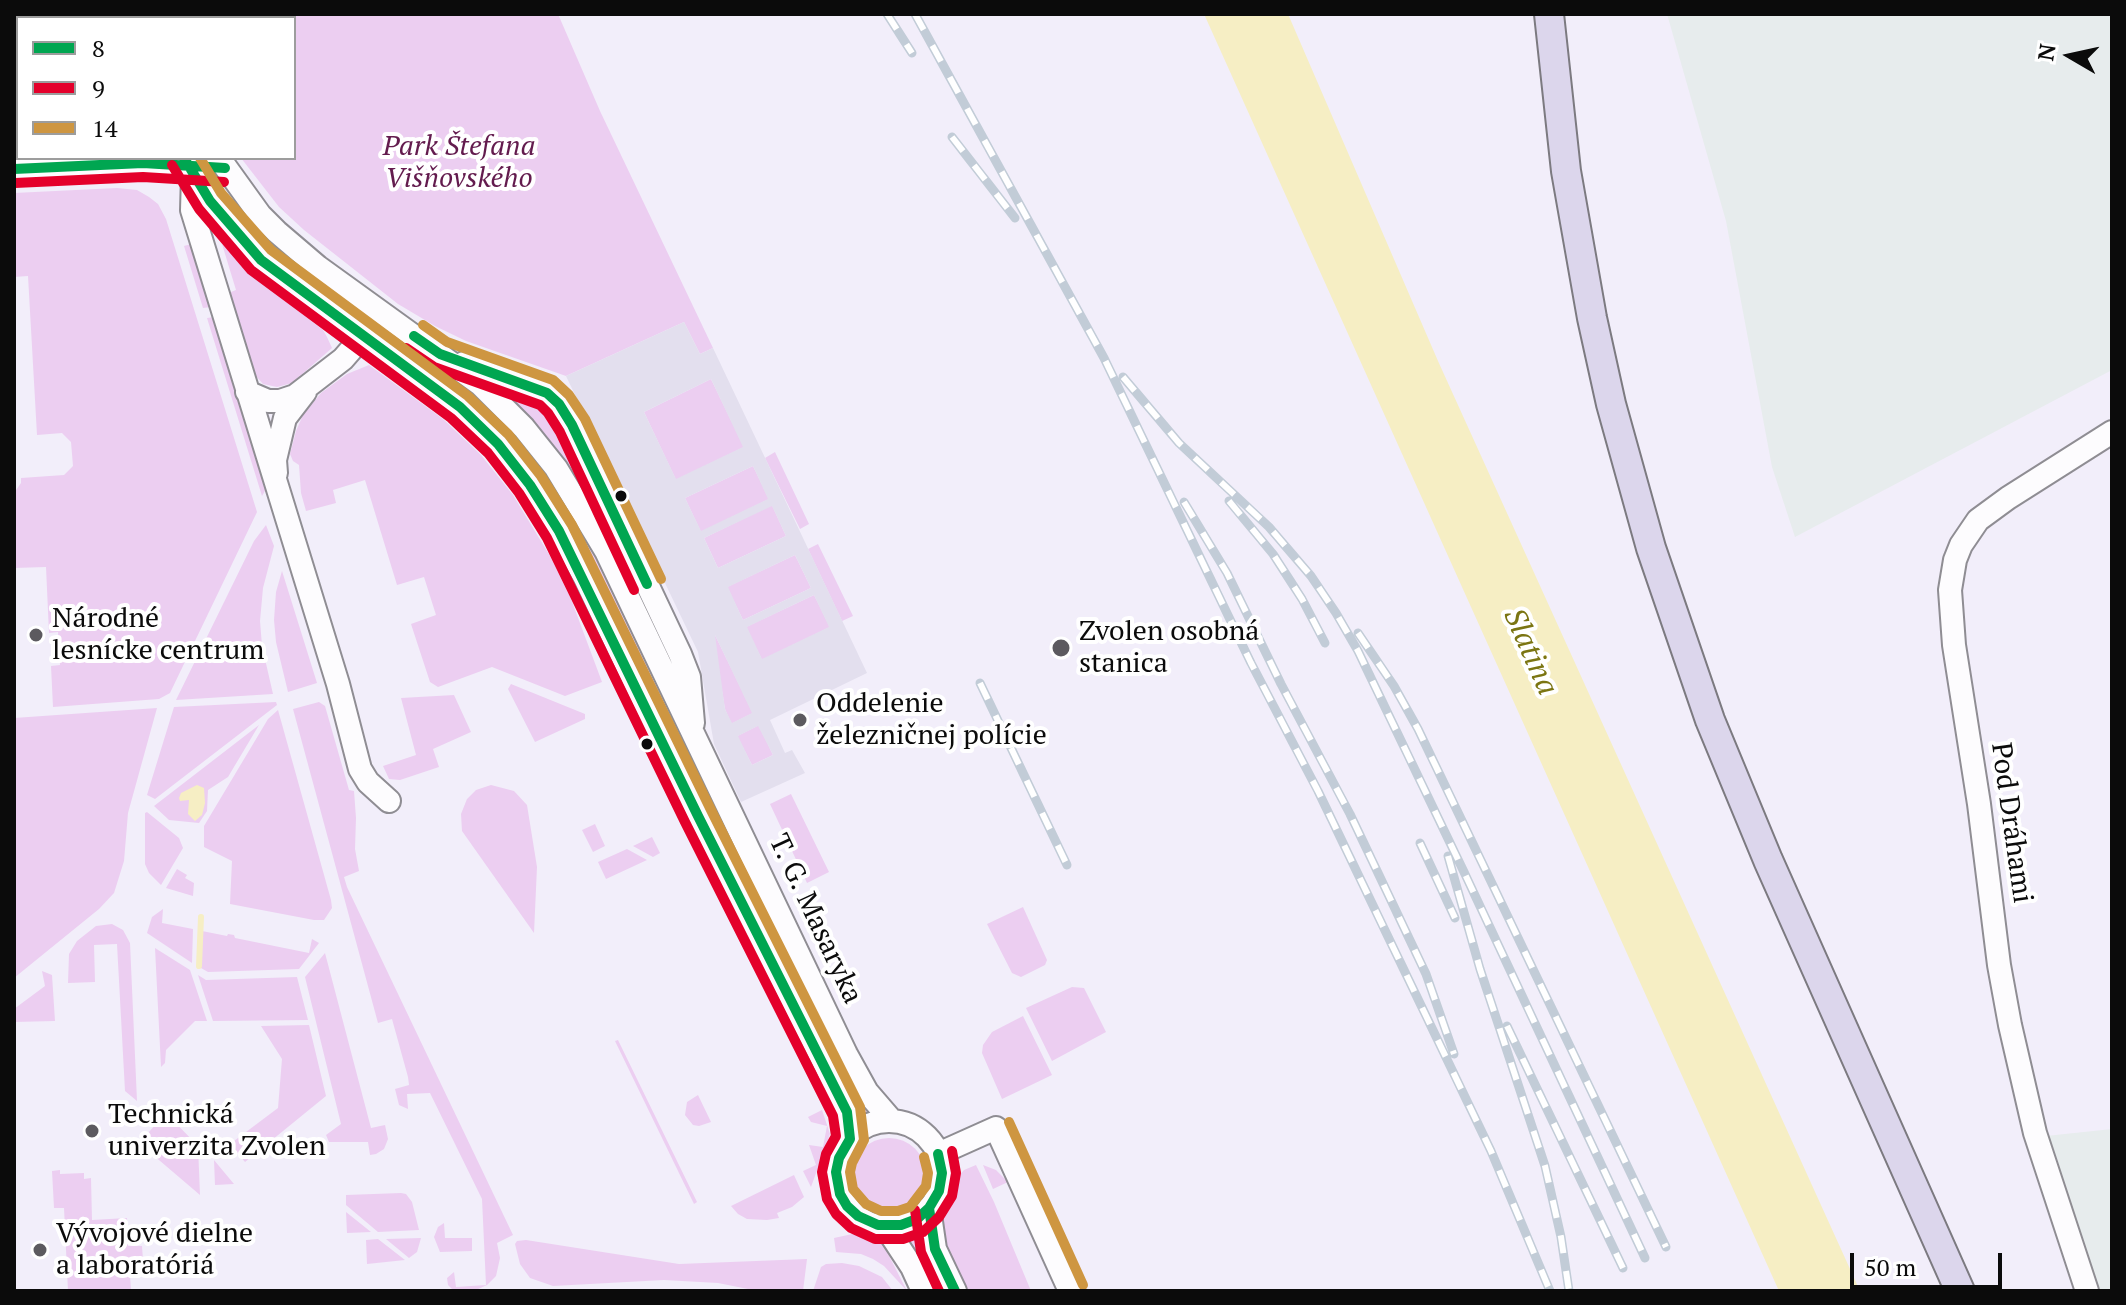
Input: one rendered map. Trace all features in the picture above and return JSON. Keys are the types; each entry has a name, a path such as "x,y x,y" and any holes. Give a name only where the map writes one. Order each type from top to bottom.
{"main road":[{"path":"1549,14 1566,171 1592,318 1611,404 1651,548 1710,720 1768,860 1960,1291"}],"street":[{"path":"14,169 222,163"},
{"name":"T. G. Masaryka","path":"222,163 260,215 296,249 480,384 524,428 556,468 606,551 846,1054 867,1092 892,1121 916,1128 929,1139 938,1154"},
{"path":"188,165 192,210 338,684 360,769 368,782 389,801"},
{"name":"T. G. Masaryka","path":"188,165 210,201 261,260 460,407 506,454 530,485 559,531 698,816 834,1083 847,1112 850,1139"},
{"path":"247,392 257,398 280,401 295,396 343,359 363,336"},
{"name":"T. G. Masaryka","path":"440,354 547,393 559,404 572,425 689,677 695,736"},
{"path":"277,491 275,460 285,418 315,380"},
{"name":"Pod Dráhami","path":"2087,1291 2035,1133 2010,1025 1954,645 1950,590 1961,545 1978,520 2112,432"},
{"path":"892,1121 868,1125 850,1139 841,1151 837,1179 847,1206 858,1216 885,1226 909,1223 929,1208 941,1182 938,1154 996,1128 1070,1291"},
{"path":"929,1208 935,1249 955,1291"},
{"path":"885,1226 912,1267 923,1291"}],"shaded area":[{"path":"1667,14 2112,14 2112,370 1795,537 1772,467 1726,221"},
{"path":"684,322 700,354 713,348 867,673 770,720 785,753 792,750 805,773 741,802 714,744 698,652 566,376","holes":["711,379 743,447 676,479 644,412","753,466 768,499 701,531 685,498","772,506 786,536 718,568 704,538","795,555 811,588 743,620 728,587","814,595 829,627 762,659 747,627","715,635 752,713 732,723 725,709","758,726 773,755 752,765 738,736"]},
{"path":"2112,1129 2112,1291 2092,1291 2046,1136"}],"green space":[{"path":"14,14 112,14 16,16 16,52"},
{"name":"Park Štefana Višňovského","path":"558,14 600,111 713,348 700,354 684,322 566,376 466,341 398,304 279,207 243,160 296,160 296,16 183,16"},
{"path":"117,188 137,190 149,197 158,204 166,219 257,512 170,693 159,699 53,707 51,666 60,665 58,632 49,633 46,567 14,568 14,493 21,478 64,475 73,466 71,442 62,433 37,435 28,276 14,277 14,193"},
{"path":"234,207 239,208 302,269 474,394 512,431 548,476 587,540 855,1094 868,1109 866,1117 858,1116 579,544 541,481 268,251 245,229 233,212"},
{"path":"191,244 211,307 203,308 184,246"},
{"path":"222,244 262,283 323,330 327,337 332,348 292,383 277,387 263,384 255,375 230,295 236,290"},
{"path":"214,317 266,489 262,496 207,318"},
{"path":"369,365 443,419 481,455 513,495 550,556 571,599 602,682 565,696 492,667 438,687 430,682 411,624 436,615 424,577 397,585 365,480 333,490 336,503 306,511 299,465 290,454 303,415 321,393 347,374"},
{"path":"711,379 744,447 676,480 644,412"},
{"path":"517,393 535,396 555,413 680,670 676,672 577,480 508,396"},
{"path":"775,452 809,524 800,529 765,458"},
{"path":"753,466 769,499 701,532 685,498"},
{"path":"772,505 786,536 718,568 704,538"},
{"path":"266,525 274,546 263,588 260,621 262,646 273,694 176,700 254,541"},
{"path":"818,544 853,616 842,621 808,549"},
{"path":"795,555 811,588 743,620 727,587"},
{"path":"282,571 317,683 288,692 274,620 276,592"},
{"path":"814,595 830,627 762,660 746,627"},
{"path":"715,635 753,713 731,724 725,709"},
{"path":"511,684 585,714 585,719 535,742 508,689"},
{"path":"454,695 471,732 433,749 439,767 400,780 389,779 383,766 416,755 401,698"},
{"path":"276,702 277,705 155,799 147,795 174,707"},
{"path":"319,702 325,706 349,790 354,791 355,849 359,871 344,877 347,887 513,1235 497,1243 500,1258 496,1276 487,1285 476,1290 454,1291 448,1285 447,1278 454,1272 456,1287 486,1285 482,1199 430,1093 407,1094 408,1109 399,1105 395,1089 409,1085 408,1077 392,1019 378,1023 293,709"},
{"path":"157,708 128,813 124,861 114,893 99,909 14,978 14,718"},
{"path":"278,710 331,900 332,908 324,920 230,904 232,861 204,847 204,826 268,719"},
{"path":"259,725 228,777 208,790 207,811 199,823 169,820 154,806"},
{"path":"759,725 773,755 752,765 737,736"},
{"path":"491,785 514,791 527,805 537,867 534,933 462,831 461,814 467,799 476,790"},
{"path":"791,794 829,872 807,883 770,804"},
{"path":"147,812 179,838 183,848 161,885 145,864"},
{"path":"595,824 605,846 593,852 582,830"},
{"path":"652,837 660,853 653,857 633,846"},
{"path":"627,849 647,860 606,879 598,862"},
{"path":"177,869 194,883 193,896 166,888"},
{"path":"1023,907 1047,960 1045,965 1021,977 1012,973 987,924"},
{"path":"163,909 162,923 193,929 192,963 147,933 152,917"},
{"path":"112,924 123,930 130,943 137,1101 125,1091 117,944 94,945 95,982 68,983 69,954 77,941 96,926"},
{"path":"202,931 234,935 235,938 309,953 312,939 319,943 299,969 208,972 201,968"},
{"path":"155,948 190,970 207,1021 195,1021 166,1050 165,1063 161,1067"},
{"path":"325,953 371,1128 385,1125 388,1139 384,1149 376,1154 370,1155 368,1142 329,1142 326,1135 341,1124 305,977"},
{"path":"42,971 52,975 55,1021 14,1022 14,1009 45,986"},
{"path":"198,975 206,980 297,977 308,1020 213,1021"},
{"path":"1072,987 1084,988 1106,1032 1052,1061 1026,1008"},
{"path":"780,1009 832,1101 835,1123"},
{"path":"1023,1016 1052,1075 1002,1099 982,1053 983,1045 992,1032"},
{"path":"309,1025 326,1096 245,1162 230,1144 278,1108 282,1059 261,1026"},
{"path":"618,1040 697,1202 694,1204 615,1041"},
{"path":"698,1095 711,1122 699,1126 693,1125 685,1115 687,1102"},
{"path":"822,1110 830,1134 811,1187 803,1171 816,1165 809,1145 823,1147 827,1126 811,1122 808,1117"},
{"path":"166,1113 198,1146 200,1195 139,1143"},
{"path":"889,1138 903,1141 915,1149 923,1161 926,1175 923,1189 915,1201 903,1209 889,1212 875,1209 863,1201 855,1189 852,1175 855,1161 863,1149 875,1141"},
{"path":"214,1160 234,1184 215,1185"},
{"path":"976,1165 1031,1291 967,1291 944,1247 939,1217 950,1186 964,1170"},
{"path":"983,1165 996,1170 1008,1182 993,1189"},
{"path":"60,1170 60,1174 84,1173 84,1179 91,1178 92,1220 127,1218 128,1246 142,1246 144,1274 130,1275 131,1291 68,1291 64,1208 54,1208 52,1171"},
{"path":"794,1175 804,1197 792,1207 777,1213 779,1218 747,1219 731,1206"},
{"path":"401,1193 412,1202 419,1230 378,1232 346,1205 346,1195"},
{"path":"346,1212 371,1232 347,1233"},
{"path":"444,1223 445,1238 472,1238 472,1251 440,1252 434,1237 438,1227"},
{"path":"917,1230 922,1233 947,1291 939,1291 906,1238"},
{"path":"857,1233 875,1238 884,1246 907,1291 884,1266 873,1259 861,1254 836,1252 834,1238"},
{"path":"421,1238 417,1252 409,1258 386,1239"},
{"path":"378,1239 405,1260 367,1264 366,1240"},
{"path":"526,1240 679,1264 807,1259 803,1291 758,1291 718,1283 664,1280 553,1286 530,1278 520,1264 515,1244"},
{"path":"842,1263 859,1266 882,1277 893,1291 813,1291 821,1267"}],"water":[{"name":"Slatina","path":"1204,14 1288,14 1438,361 1860,1291 1779,1291"},
{"path":"197,785 204,788 205,803 202,815 195,821 188,814 189,800 180,801 179,798 181,793"}],"waterway":[{"path":"199,966 201,917"}],"railway":[{"path":"887,14 912,53"},
{"path":"915,14 1104,358 1251,663 1318,791 1491,1151 1550,1291"},
{"path":"952,137 1015,218"},
{"path":"1123,377 1179,443 1269,527 1311,576 1336,613 1358,651 1464,872 1645,1258"},
{"path":"1229,501 1273,554 1325,643"},
{"path":"1184,502 1227,573 1350,814 1426,974 1454,1054"},
{"path":"1358,633 1394,686 1418,729 1666,1247"},
{"path":"980,683 1067,865"},
{"path":"1420,843 1455,918"},
{"path":"1448,856 1480,969 1545,1166 1569,1291"},
{"path":"1507,1026 1623,1268"}],"transit line":[{"name":"8","path":"185,160 210,201 261,260 460,407 498,444 530,485 559,531 847,1112 850,1139 839,1158 836,1172 840,1194 847,1206 858,1216 878,1225 901,1225 917,1219 929,1208 939,1191 942,1173 938,1154"},
{"name":"14","path":"201,160 221,193 271,250 468,396 508,434 541,476 572,525 860,1107 864,1140 852,1163 853,1189 866,1204 881,1211 910,1207 926,1186 928,1173 924,1157"},
{"name":"8","path":"14,169 143,163 225,168"},
{"name":"9","path":"172,165 199,209 251,270 451,418 488,453 519,493 547,538 833,1116 836,1136 826,1154 822,1172 827,1199 836,1214 851,1228 875,1239 903,1239 923,1232 939,1217 952,1196 956,1173 952,1151"},
{"name":"9","path":"15,183 143,177 224,182"},
{"name":"14","path":"423,325 447,342 553,380 569,395 585,419 661,579"},
{"name":"8","path":"414,336 440,354 547,393 559,404 572,425 647,584"},
{"name":"9","path":"406,348 434,367 540,405 548,413 560,432 634,590"},
{"name":"14","path":"1009,1122 1083,1285"},
{"name":"8","path":"929,1208 935,1249 955,1291"},
{"name":"9","path":"915,1210 921,1252 939,1291"}],"place":[{"name":"Národné lesnícke centrum","path":"36,635"},
{"name":"Zvolen osobná stanica","path":"1061,648"},
{"name":"Oddelenie železničnej polície","path":"800,720"},
{"name":"Technická univerzita Zvolen","path":"92,1131"},
{"name":"Vývojové dielne a laboratóriá","path":"40,1250"}]}
